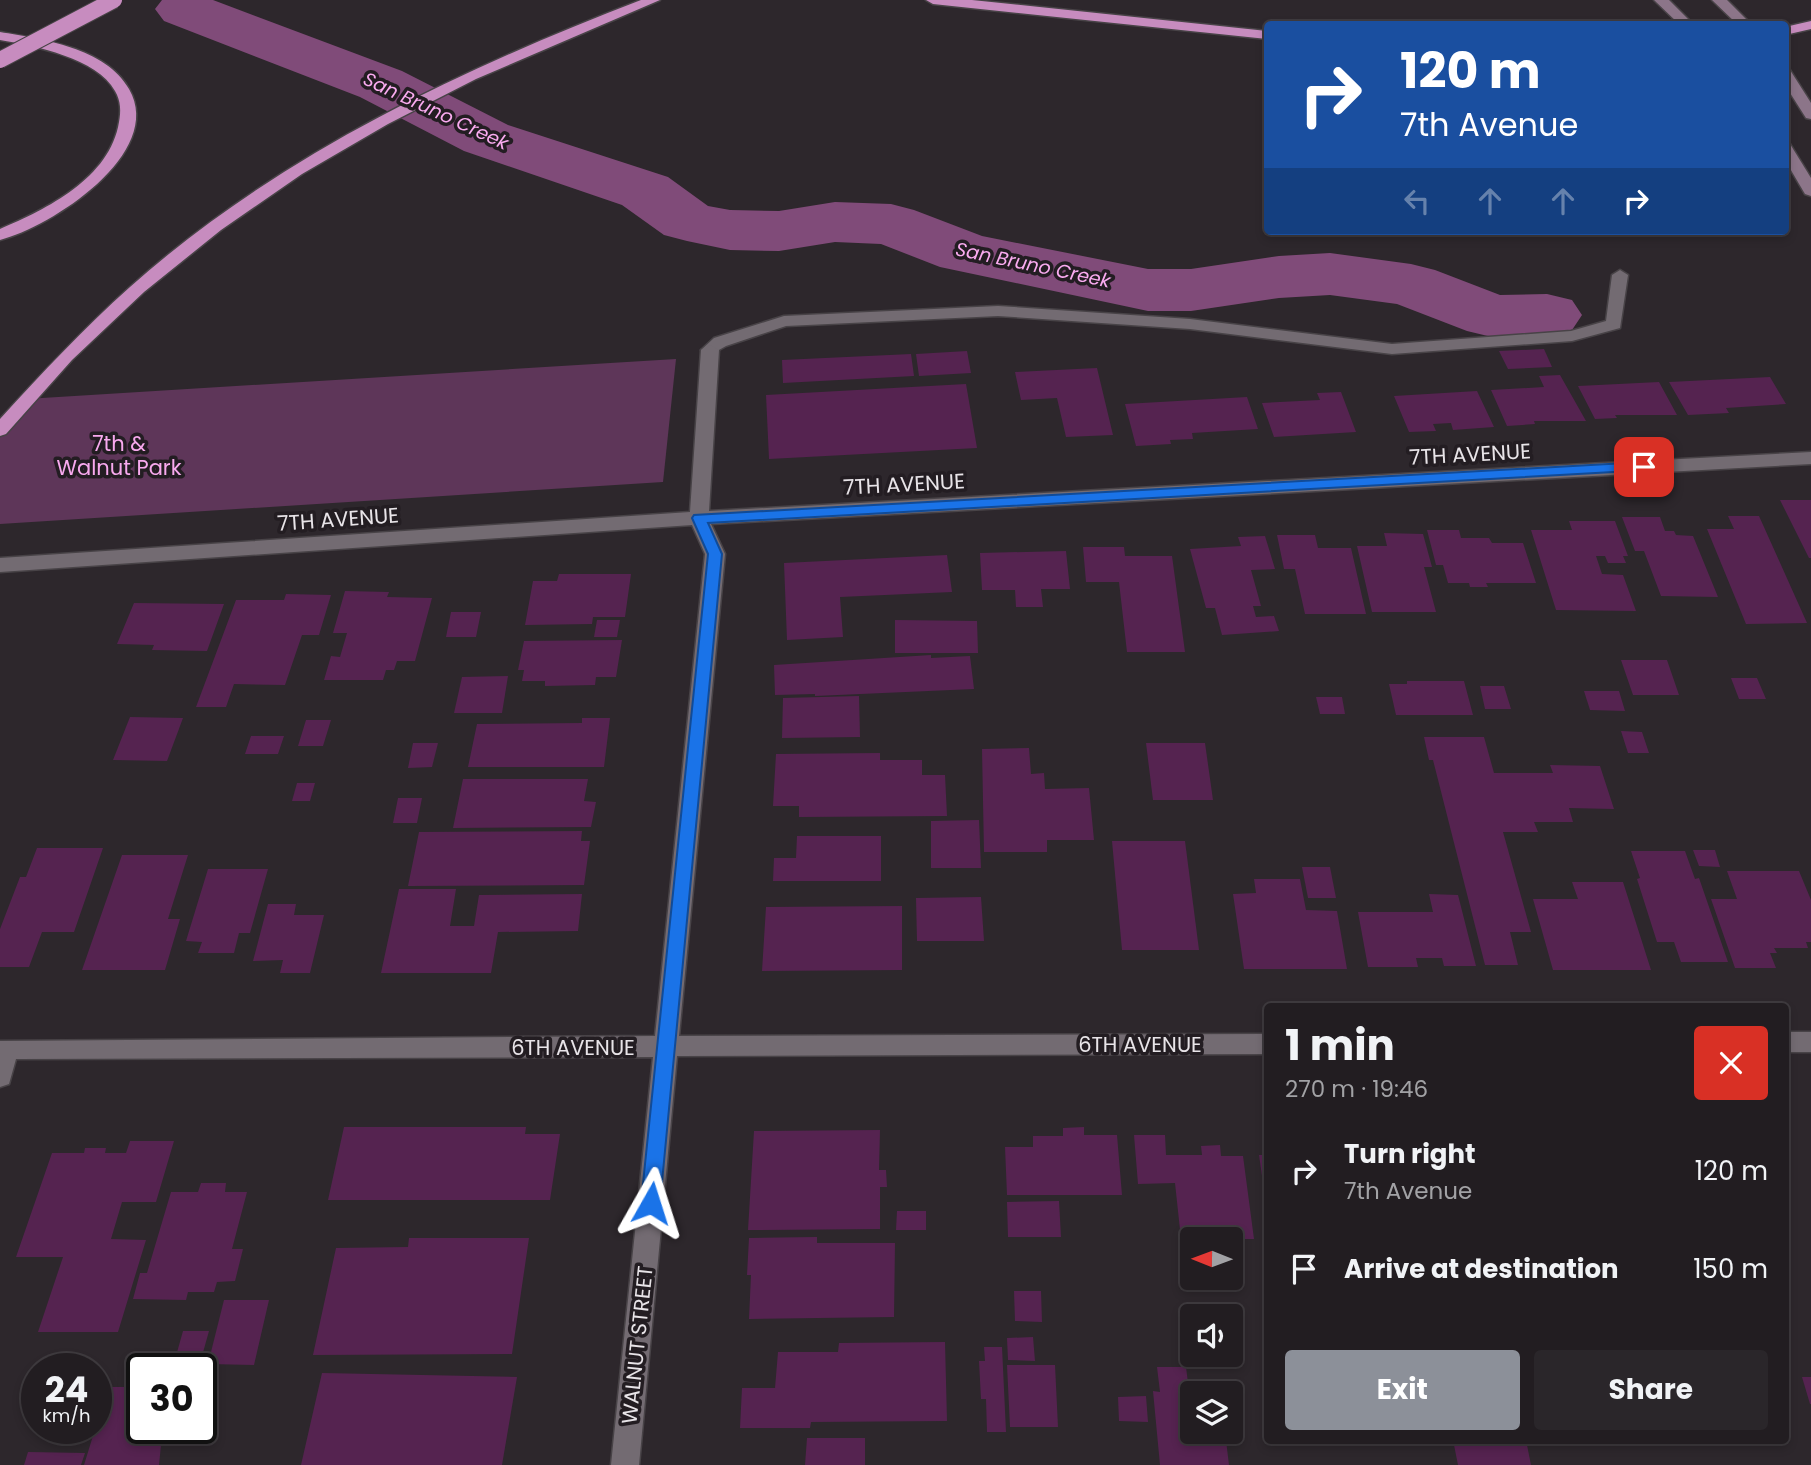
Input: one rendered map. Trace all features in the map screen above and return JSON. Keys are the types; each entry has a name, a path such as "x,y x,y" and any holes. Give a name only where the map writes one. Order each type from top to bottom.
{"highway":[{"path":"0,60 114,0"},
{"path":"0,430 97,326 176,258 259,196 341,144 433,92 518,52 653,0"},
{"path":"933,0 1264,35"},
{"path":"1789,30 1811,25"},
{"path":"0,36 49,46 97,66 118,83 128,101 129,122 121,146 77,194 39,218 0,235"}],"main road":[{"path":"1662,0 1683,21"},
{"path":"1719,0 1741,21"},
{"path":"1789,80 1811,114"},
{"path":"1789,154 1811,191"}],"street":[{"name":"WALNUT STREET","path":"625,1465 715,554 699,518 710,350 720,342 784,321 998,311 1190,324 1392,349 1472,345 1572,336 1614,324 1620,275"},
{"name":"7TH AVENUE","path":"0,565 699,518 1811,458"},
{"path":"1789,1042 1811,1042"},
{"name":"6TH AVENUE","path":"0,1077 5,1049 1264,1044"}],"green space":[{"name":"7th & Walnut Park","path":"676,359 663,482 0,524 0,421 26,399"}],"building":[{"path":"1544,349 1552,367 1508,369 1499,351"},
{"path":"967,351 971,373 919,376 916,354"},
{"path":"911,354 914,376 783,383 782,360"},
{"path":"1097,368 1113,435 1066,437 1057,398 1021,400 1015,372"},
{"path":"1560,375 1586,421 1534,421 1535,424 1507,426 1491,390 1544,387 1539,376"},
{"path":"1770,377 1786,404 1726,408 1729,413 1688,415 1669,382"},
{"path":"1659,382 1677,415 1615,415 1617,418 1595,419 1578,386"},
{"path":"966,384 977,448 769,459 766,395"},
{"path":"1477,391 1494,427 1453,430 1451,423 1433,424 1436,431 1409,432 1394,396"},
{"path":"1341,392 1356,432 1274,437 1262,403 1320,400 1317,393"},
{"path":"1247,397 1258,429 1192,433 1193,439 1170,440 1171,444 1136,446 1125,404"},
{"path":"1780,500 1811,500 1811,558 1809,558"},
{"path":"1728,516 1759,516 1807,623 1746,624 1707,529 1734,529"},
{"path":"1622,517 1660,517 1665,531 1693,536 1718,597 1661,596 1644,551 1635,551"},
{"path":"1569,521 1615,521 1628,556 1623,556 1626,563 1608,563 1605,556 1596,556 1602,574 1623,575 1636,611 1556,610 1531,530 1572,530"},
{"path":"1427,530 1459,530 1461,538 1489,538 1492,543 1523,543 1536,583 1486,583 1488,587 1470,587 1469,583 1448,583 1443,565 1436,565"},
{"path":"1384,533 1423,534 1432,567 1424,567 1436,612 1372,612 1357,546 1387,546"},
{"path":"1277,535 1315,535 1318,548 1351,548 1366,614 1305,614 1295,569 1284,569"},
{"path":"1265,536 1275,569 1251,570 1261,606 1253,606 1256,617 1274,616 1279,631 1222,635 1215,608 1206,608 1190,549 1241,546 1238,537"},
{"path":"1083,547 1124,547 1125,556 1172,556 1185,652 1127,652 1119,582 1086,582"},
{"path":"1066,551 1070,589 1041,589 1043,607 1016,607 1015,590 982,590 980,553"},
{"path":"947,555 952,592 840,597 843,637 787,640 784,563"},
{"path":"559,574 631,574 625,617 593,617 592,624 525,625 533,581 557,581"},
{"path":"345,591 389,592 387,597 432,598 415,661 397,661 394,670 386,670 383,680 324,680 331,656 340,657 347,633 333,633"},
{"path":"286,594 331,595 319,635 302,635 285,685 234,684 226,707 196,707 236,600 284,600"},
{"path":"134,603 224,604 207,651 152,650 154,645 117,644"},
{"path":"451,612 481,612 476,637 446,637"},
{"path":"597,620 620,620 617,637 594,637"},
{"path":"895,620 977,621 978,653 895,653"},
{"path":"622,640 616,677 596,677 595,685 545,686 545,681 522,681 524,670 518,670 524,641"},
{"path":"931,655 931,658 970,656 974,689 815,696 775,695 774,665"},
{"path":"1621,660 1667,660 1679,695 1633,695"},
{"path":"508,676 502,713 454,713 462,677"},
{"path":"1731,678 1757,678 1766,699 1739,699"},
{"path":"1407,681 1464,681 1473,715 1396,715 1389,684 1407,684"},
{"path":"1480,686 1504,686 1511,709 1485,709"},
{"path":"1584,691 1619,691 1625,711 1590,710"},
{"path":"859,696 860,737 782,738 783,698"},
{"path":"1316,697 1342,697 1345,714 1320,714"},
{"path":"130,717 183,718 167,761 113,760"},
{"path":"582,718 610,718 604,767 468,767 477,724 582,723"},
{"path":"306,720 331,720 323,746 298,746"},
{"path":"1621,731 1642,732 1649,753 1628,753"},
{"path":"251,736 284,736 278,754 245,754"},
{"path":"1424,737 1484,737 1494,773 1553,773 1550,765 1600,766 1614,809 1569,808 1573,822 1534,822 1538,832 1503,832 1531,932 1510,932 1518,965 1485,965 1433,760 1429,760"},
{"path":"413,743 438,743 432,767 408,768"},
{"path":"1146,743 1205,743 1213,800 1153,800"},
{"path":"1029,748 1031,774 1044,773 1045,789 1089,788 1094,840 1047,840 1047,852 984,852 982,749"},
{"path":"880,753 880,760 922,760 922,775 945,775 947,816 799,817 799,806 773,806 776,754"},
{"path":"463,779 588,779 584,801 596,802 591,827 453,828"},
{"path":"297,783 315,783 310,801 292,801"},
{"path":"398,798 422,798 417,823 393,823"},
{"path":"979,820 981,868 931,868 931,821"},
{"path":"582,831 581,841 590,841 584,885 408,886 419,832"},
{"path":"797,836 881,836 881,881 773,881 774,858 796,858"},
{"path":"1112,841 1185,841 1199,950 1122,950"},
{"path":"37,848 103,848 74,932 42,932 29,967 0,967 0,929 20,877 26,877"},
{"path":"1693,850 1715,850 1720,867 1699,866"},
{"path":"1631,851 1685,851 1695,879 1699,878 1728,962 1681,962 1674,942 1657,942"},
{"path":"122,855 188,855 168,919 180,919 165,970 82,970"},
{"path":"1302,867 1330,867 1336,898 1308,898"},
{"path":"208,869 268,869 250,933 239,933 234,953 198,953 202,942 186,941"},
{"path":"1727,871 1799,871 1811,900 1811,942 1806,942 1808,948 1774,948 1777,953 1770,953 1776,968 1735,968 1711,899 1737,899"},
{"path":"1254,879 1300,879 1306,910 1337,911 1347,969 1244,969 1233,894 1256,893"},
{"path":"1572,882 1623,882 1651,970 1553,970 1533,899 1578,899"},
{"path":"399,889 456,889 450,926 474,926 479,895 582,894 578,931 498,932 491,973 381,973"},
{"path":"1429,894 1458,895 1476,966 1444,966 1442,958 1416,958 1418,967 1368,967 1358,912 1433,912"},
{"path":"981,897 984,941 917,941 916,898"},
{"path":"268,904 296,904 294,915 324,915 310,973 280,973 283,960 253,961"},
{"path":"902,906 902,970 762,971 766,907"},
{"path":"344,1127 526,1127 525,1134 560,1134 550,1200 328,1200"},
{"path":"1084,1127 1084,1135 1117,1135 1122,1195 1007,1195 1005,1147 1033,1147 1033,1136 1063,1136 1063,1128"},
{"path":"880,1130 879,1170 886,1170 887,1187 880,1187 880,1229 748,1230 754,1131"},
{"path":"1134,1135 1165,1135 1166,1155 1202,1155 1201,1146 1220,1145 1221,1156 1243,1156 1254,1239 1243,1239 1243,1227 1180,1227 1180,1230 1175,1183 1138,1184"},
{"path":"130,1141 174,1141 156,1202 122,1202 111,1239 146,1240 118,1332 38,1332 63,1257 16,1257 52,1153 84,1153 85,1148 106,1148 105,1153 126,1153"},
{"path":"1259,1155 1264,1155 1264,1190"},
{"path":"201,1183 226,1183 225,1192 247,1192 232,1249 243,1249 235,1281 217,1282 214,1292 188,1292 186,1300 133,1299 140,1273 147,1273 171,1192 198,1192"},
{"path":"1059,1201 1061,1237 1008,1237 1007,1202"},
{"path":"897,1211 926,1211 926,1230 896,1230"},
{"path":"817,1237 817,1243 895,1243 894,1317 749,1319 749,1238"},
{"path":"409,1238 529,1238 512,1354 313,1355 336,1248 408,1247"},
{"path":"1014,1291 1041,1291 1042,1322 1015,1321"},
{"path":"224,1300 269,1300 254,1365 217,1364 217,1353 211,1353"},
{"path":"183,1331 209,1331 203,1353 177,1353"},
{"path":"1033,1337 1035,1361 1008,1360 1007,1338"},
{"path":"945,1342 947,1421 811,1422 810,1428 740,1428 742,1388 775,1388 778,1352 838,1352 839,1343"},
{"path":"984,1347 1002,1347 1006,1432 987,1432 986,1399 981,1399 979,1361 985,1361"},
{"path":"1007,1365 1055,1365 1058,1427 1010,1427"},
{"path":"1157,1367 1186,1367 1188,1381 1180,1381 1180,1444 1226,1444 1229,1465 1160,1465 1153,1391 1160,1392"},
{"path":"322,1373 517,1377 502,1465 301,1465"},
{"path":"1802,1377 1811,1377 1811,1404 1810,1404"},
{"path":"112,1387 126,1387 126,1444 161,1445 159,1465 84,1465 90,1444 112,1444"},
{"path":"1146,1396 1148,1422 1119,1421 1118,1397"},
{"path":"807,1438 865,1438 865,1465 805,1465"},
{"path":"1454,1444 1527,1444 1531,1465 1458,1465"},
{"path":"28,1452 85,1453 81,1465 24,1465"}],"waterway":[{"name":"San Bruno Creek","path":"184,9 381,84 486,138 645,191 687,221 730,230 779,231 835,222 891,224 964,253 1148,290 1191,290 1279,277 1330,274 1411,285 1492,316 1547,315"}],"route":[{"path":"651,1203 715,554 699,518 1644,467"}]}
